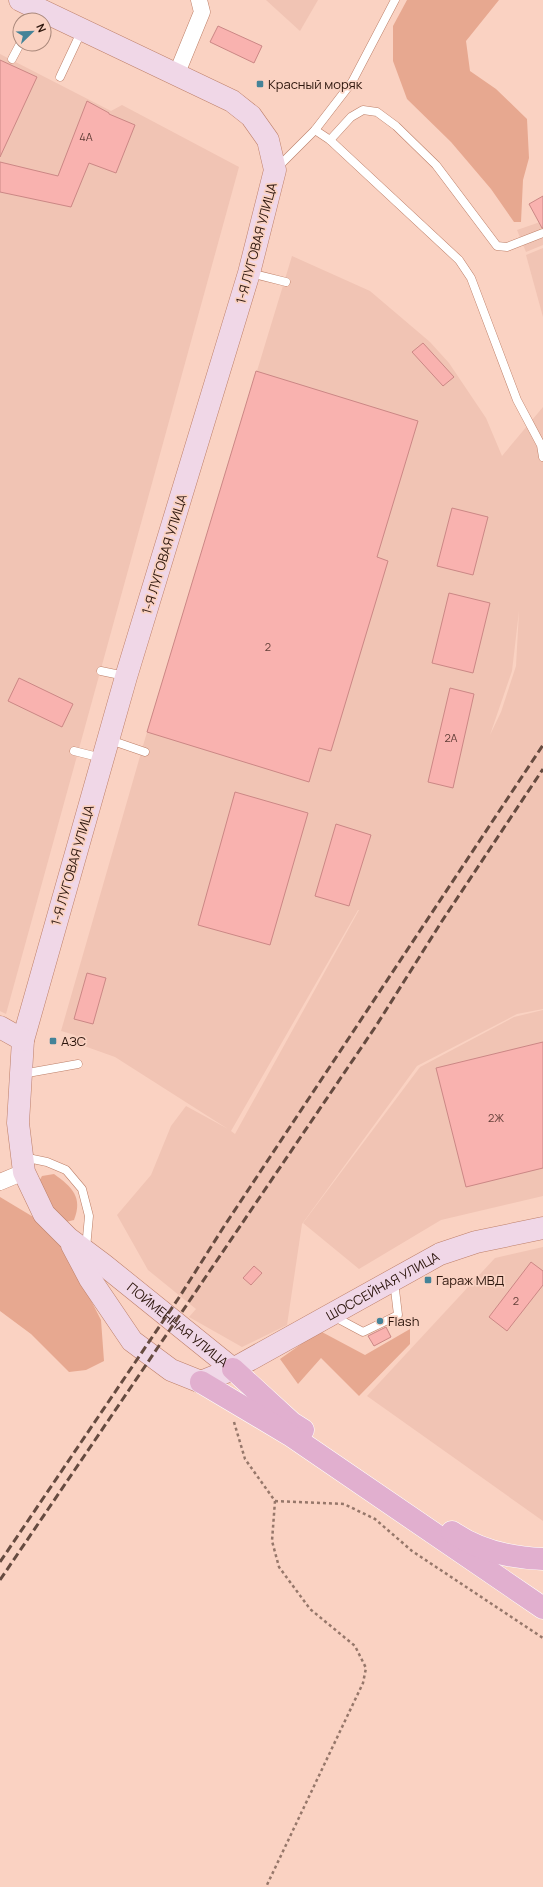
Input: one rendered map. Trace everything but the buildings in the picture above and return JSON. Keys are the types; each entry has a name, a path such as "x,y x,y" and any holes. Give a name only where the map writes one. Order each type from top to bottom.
{"main road":[{"name":"1-Я ЛУГОВАЯ УЛИЦА","path":"32,8 83,29 232,101 251,116 268,140 275,170 249,273 104,749 24,1040 18,1123 23,1165 44,1214 68,1238"},
{"path":"0,1027 24,1040"},
{"name":"ШОССЕЙНАЯ УЛИЦА","path":"233,1370 440,1254 476,1242 543,1228"},
{"path":"68,1238 90,1279 132,1341 171,1370 201,1382 290,1435 543,1608"},
{"name":"ПОЙМЕННАЯ УЛИЦА","path":"68,1238 233,1370"},
{"path":"231,1400 233,1370"},
{"path":"233,1370 292,1423 467,1542 505,1554 543,1559"},
{"name":"ПОЙМЕННАЯ УЛИЦА","path":"201,1382 233,1370"}],"street":[{"path":"176,73 202,12 199,0"},
{"path":"0,1182 23,1165"}],"lane":[{"path":"275,170 315,130 352,82 395,0"},
{"path":"60,77 83,29"},
{"path":"12,59 16,52"},
{"path":"330,140 351,117 363,110 377,112 396,126 436,165 497,246 507,247 543,234"},
{"path":"315,130 330,140 459,260 471,278 517,400 541,446 543,457"},
{"path":"249,273 286,282"},
{"path":"101,671 126,677"},
{"path":"74,751 104,749 145,752"},
{"path":"21,1074 78,1064"},
{"path":"23,1165 47,1162 66,1170 82,1189 89,1216 86,1251"},
{"path":"331,1315 363,1332 398,1315 394,1279"}],"path":[{"path":"231,1400 245,1459 275,1501 272,1541 279,1567 310,1609 355,1646 366,1668 363,1683 266,1887"},
{"path":"275,1501 344,1504 375,1519 412,1551 543,1638"}],"shaded area":[{"path":"266,0 318,0 300,31"},
{"path":"407,0 499,0 466,41 470,71 496,89 527,119 529,158 523,180 521,222 514,222 491,189 451,142 407,99 393,61 393,26"},
{"path":"0,54 111,111 122,105 239,167 6,1014 0,1011"},
{"path":"543,221 543,245 526,252 517,230"},
{"path":"543,248 543,317 526,255"},
{"path":"292,256 370,291 430,342 449,363 486,418 502,456 543,407 543,1009 517,1014 417,1066 302,1224 287,1325 242,1347 189,1317 196,1309 148,1270 117,1215 151,1175 171,1126 186,1106 228,1129 115,1057 73,1042 75,1035 61,1031 147,732","holes":["519,611 516,666 501,712 490,735 512,671","359,910 235,1134 231,1131"]},
{"path":"543,1010 543,1196 441,1220 359,1269 303,1223 420,1067 514,1017"},
{"path":"54,1174 66,1183 74,1193 77,1205 74,1220 66,1222 58,1216 38,1183 42,1176"},
{"path":"0,1197 55,1230 101,1320 104,1361 86,1370 69,1372 31,1334 0,1311"},
{"path":"543,1247 543,1521 367,1396 495,1258"},
{"path":"410,1329 410,1344 359,1396 321,1358 298,1384 280,1359 320,1331 365,1355"}],"railway":[{"path":"0,1562 180,1296 223,1228 543,745"},
{"path":"0,1580 376,1026 442,921 543,769"}],"place":[{"name":"Красный моряк","path":"260,84"},
{"name":"АЗС","path":"53,1041"},
{"name":"Гараж МВД","path":"428,1280"},
{"name":"Flash","path":"380,1321"}]}
